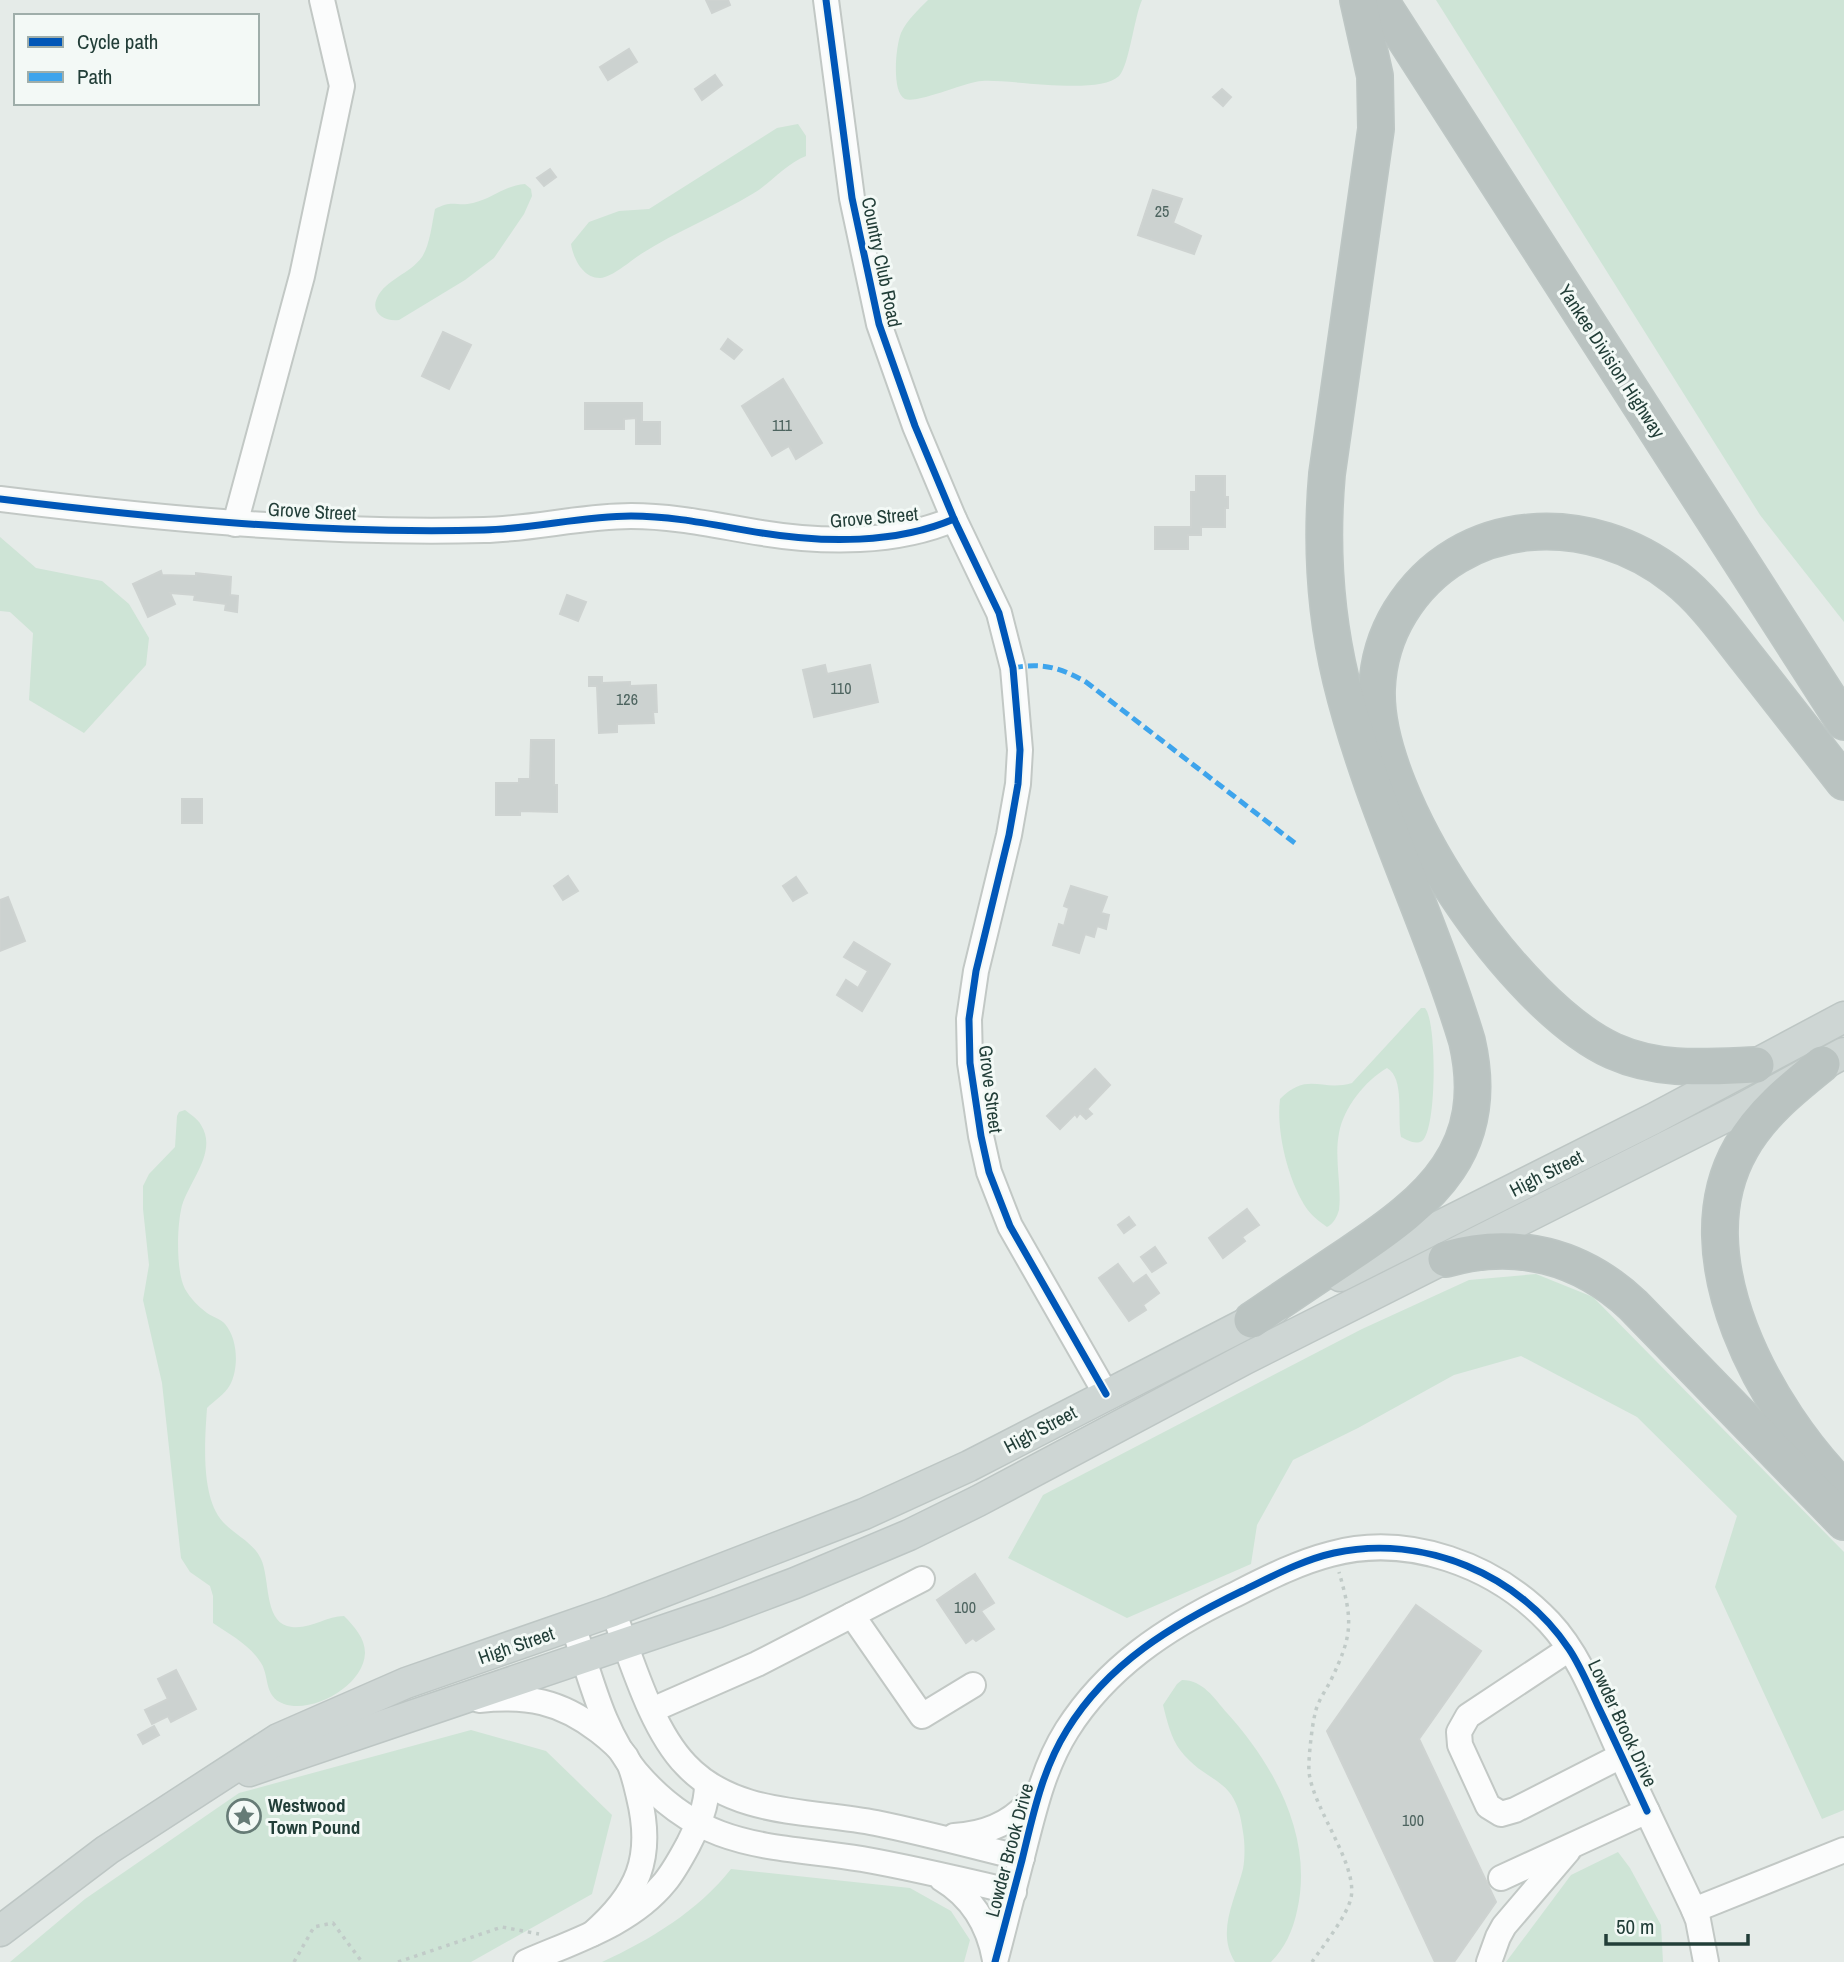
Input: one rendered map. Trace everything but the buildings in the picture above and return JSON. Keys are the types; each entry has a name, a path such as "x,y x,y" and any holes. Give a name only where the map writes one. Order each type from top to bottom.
{"highway":[{"path":"1252,1320 1390,1227 1422,1201 1445,1175 1453,1161 1465,1133 1471,1101 1472,1070 1467,1041 1352,723 1335,653 1327,589 1327,474 1376,129 1375,76 1358,0"},
{"name":"Yankee Division Highway","path":"1380,0 1844,722"},
{"path":"1756,1065 1688,1068 1661,1066 1616,1053 1593,1041 1566,1021 1508,963 1454,890 1396,780 1378,714 1378,674 1384,646 1396,619 1413,593 1438,568 1467,549 1500,536 1529,532 1555,531 1594,538 1647,559 1687,587 1718,622 1844,782"},
{"path":"1833,1058 1770,1108 1751,1132 1730,1170 1720,1207 1718,1227 1720,1252 1729,1293 1760,1373 1794,1430 1844,1489"},
{"path":"1446,1259 1462,1254 1521,1251 1567,1261 1595,1275 1633,1305 1844,1522"}],"main road":[{"name":"High Street","path":"0,1931 107,1850 278,1739 406,1682 613,1611 875,1509 969,1466 1106,1394 1604,1144 1844,1017"},
{"name":"High Street","path":"211,1784 584,1659 785,1587 920,1529 1210,1377 1743,1108 1833,1058"}],"street":[{"path":"235,524 302,276 342,86 322,0"},
{"name":"Country Club Road","path":"826,0 852,198 879,324 915,426 954,519"},
{"name":"Grove Street","path":"0,499 235,524 375,530 488,530 629,516 672,517 765,533 837,538 910,533 954,519 995,605 1011,654 1020,750 1013,817 970,1003 969,1047 981,1136 989,1172 1010,1226 1106,1394"},
{"name":"Lowder Brook Drive","path":"996,1961 1041,1787 1054,1753 1086,1703 1113,1673 1142,1648 1201,1611 1284,1570 1334,1553 1370,1548 1408,1550 1474,1568 1501,1582 1527,1601 1550,1623 1569,1648 1698,1920 1706,1962"},
{"path":"652,1710 757,1664 922,1579"},
{"name":"Lowder Brook Drive","path":"613,1611 652,1710 675,1752 707,1784 754,1805 859,1820 1022,1858"},
{"path":"852,1615 922,1716 973,1685"},
{"name":"Lowder Brook Drive","path":"573,1626 610,1730 626,1757 660,1796 699,1824 733,1839 769,1847 851,1857 1014,1892"},
{"path":"1569,1648 1468,1716 1460,1732 1460,1745 1488,1806 1501,1814 1515,1810 1621,1756"},
{"path":"444,1706 500,1698 543,1701 589,1723 626,1757 643,1814 643,1854 630,1893 612,1917 592,1934"},
{"path":"526,1962 592,1934 629,1914 655,1893 675,1868 699,1824 705,1805 707,1784"},
{"path":"933,1836 966,1835 994,1828 1025,1808 1041,1787"},
{"path":"1501,1878 1647,1811"},
{"path":"1489,1962 1504,1926 1573,1845"},
{"path":"1693,1910 1844,1850"},
{"path":"922,1871 949,1883 971,1903 985,1925 996,1961"}],"path":[{"path":"1312,1962 1336,1929 1351,1899 1351,1879 1319,1804 1309,1772 1315,1712 1345,1648 1350,1624 1347,1598 1334,1553"},
{"path":"294,1962 314,1927 333,1923 362,1962"},
{"path":"398,1962 502,1927 537,1932 556,1948"}],"green space":[{"path":"928,0 1142,0 1123,71 1108,82 1074,86 982,81 920,98 905,99 901,95 896,78 899,39 906,24"},
{"path":"1436,0 1844,0 1844,622 1760,515"},
{"path":"798,124 806,136 806,156 792,163 754,193 655,246 610,275 600,278 583,271 571,244 589,222 619,211 649,209 777,128"},
{"path":"525,184 531,189 532,196 524,214 494,258 465,280 399,320 384,318 377,312 375,303 381,291 417,263 425,252 435,209 446,204 480,201 510,187"},
{"path":"0,537 36,568 102,581 129,604 149,638 146,665 84,733 29,700 33,633 10,612 0,611"},
{"path":"1421,1008 1425,1008 1429,1017 1433,1053 1433,1098 1427,1133 1419,1142 1411,1142 1401,1137 1398,1089 1393,1073 1387,1068 1371,1080 1351,1104 1339,1133 1339,1210 1327,1227 1307,1209 1294,1185 1282,1141 1280,1099 1299,1086 1307,1084 1352,1083"},
{"path":"185,1110 201,1125 206,1136 206,1146 200,1168 181,1210 178,1239 182,1282 192,1299 207,1313 223,1322 229,1330 236,1354 230,1385 207,1408 206,1467 211,1498 223,1522 258,1553 264,1567 271,1607 280,1622 287,1626 302,1627 344,1616 358,1633 365,1648 362,1665 347,1686 323,1701 309,1705 284,1704 272,1696 263,1666 255,1654 213,1623 213,1596 210,1586 190,1572 181,1558 162,1383 143,1300 149,1265 143,1186 149,1174 175,1147 177,1116"},
{"path":"1536,1274 1593,1297 1844,1552 1844,1810 1822,1819 1715,1587 1737,1516 1637,1417 1521,1356 1454,1375 1293,1460 1257,1525 1251,1564 1127,1618 1008,1558 1043,1495 1362,1329 1469,1280"},
{"path":"1182,1680 1196,1683 1208,1691 1261,1756 1275,1780 1295,1830 1301,1884 1297,1911 1288,1938 1271,1962 1235,1962 1230,1951 1227,1928 1243,1869 1243,1832 1239,1813 1228,1790 1191,1762 1172,1735 1163,1705"},
{"path":"471,1730 546,1751 612,1815 592,1894 471,1962 10,1962 85,1899 239,1793"},
{"path":"1618,1852 1630,1868 1661,1925 1663,1962 1506,1962 1571,1875"},
{"path":"731,1869 910,1888 951,1911 970,1940 964,1962 602,1962 672,1923 704,1898"}],"marked path":[{"path":"1013,668 1051,668 1086,682 1296,844"}],"cycle path":[{"path":"826,0 852,198 879,324 915,426 954,519 999,613 1013,668 1020,750 1018,784 1009,835 976,971 969,1019 970,1063 981,1136 989,1172 1010,1226 1106,1394"},
{"path":"0,499 181,519 363,530 484,530 594,518 648,516 786,536 835,540 908,533 954,519"},
{"path":"995,1962 1045,1777 1058,1745 1083,1706 1122,1666 1167,1632 1275,1575 1334,1553 1402,1549 1435,1555 1496,1581 1524,1600 1548,1623 1569,1649 1585,1677 1647,1811"}],"place":[{"name":"Westwood Town Pound","path":"244,1816"}]}
